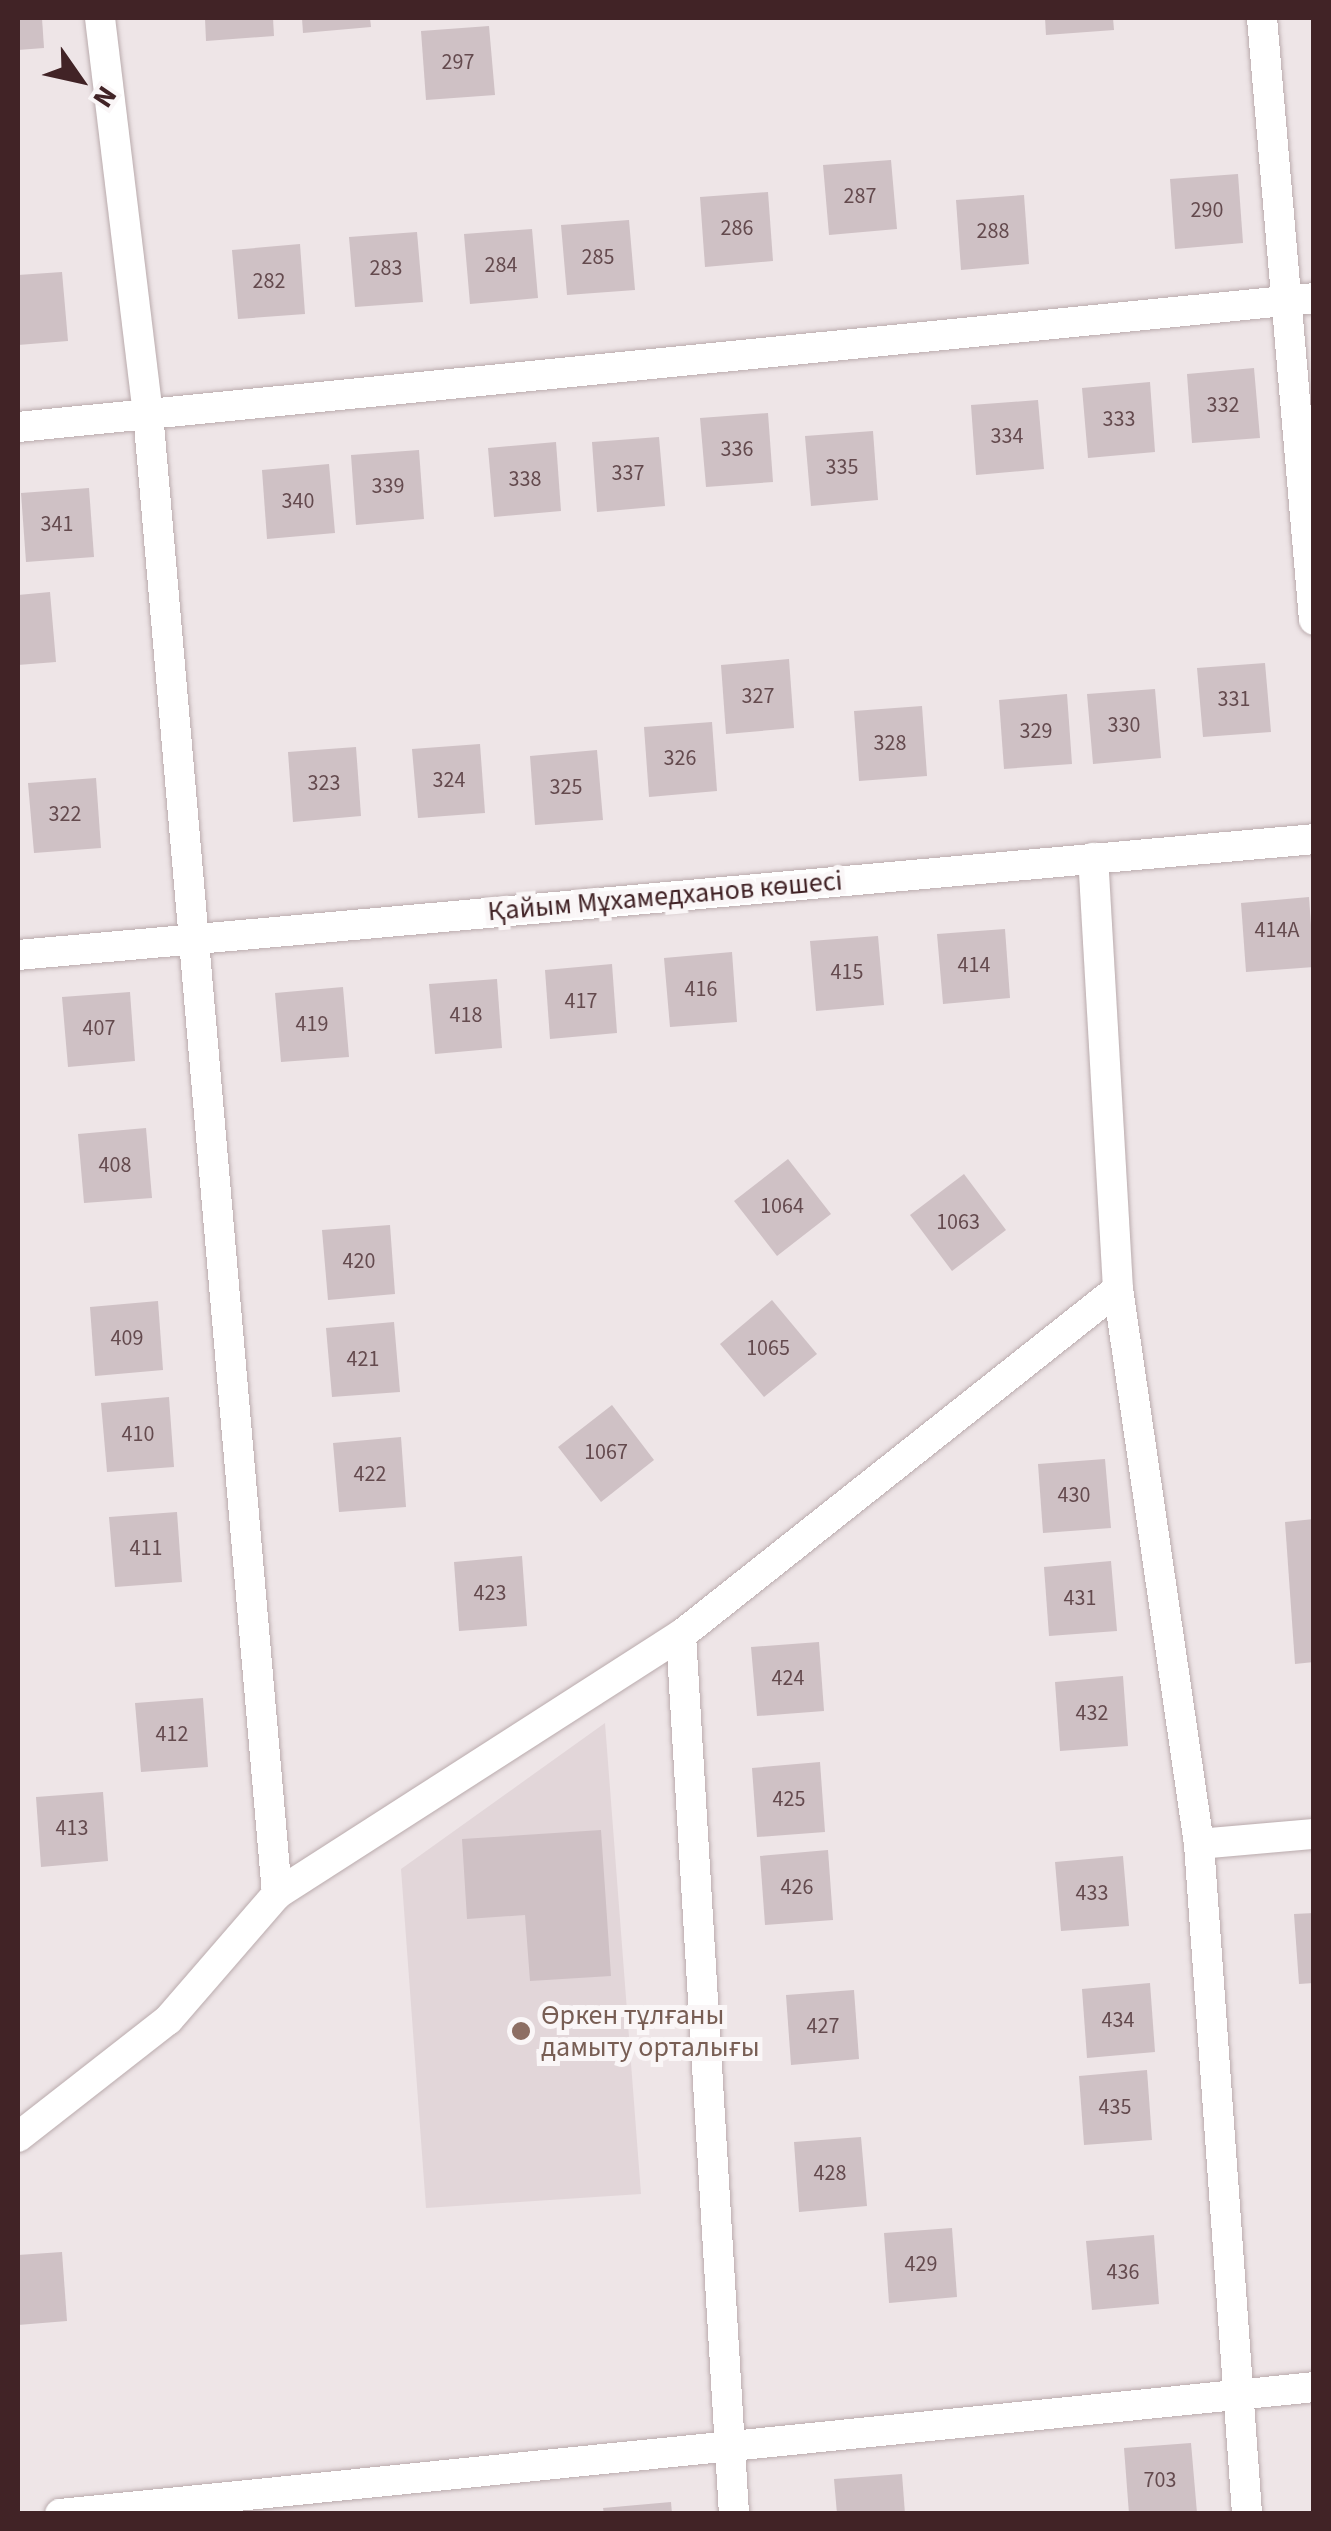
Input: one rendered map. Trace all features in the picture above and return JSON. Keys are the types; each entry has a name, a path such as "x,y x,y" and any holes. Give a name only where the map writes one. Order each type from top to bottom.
{"street":[{"path":"100,18 148,413 277,1894"},
{"path":"1262,18 1300,299 1314,620"},
{"path":"18,427 1300,299"},
{"name":"Қайым Мұхамедханов көшесі","path":"18,954 1314,838"},
{"path":"1093,858 1118,1290 1199,1844 1247,2514"},
{"path":"18,2137 168,2020 277,1894 681,1635 1118,1290"},
{"path":"681,1635 734,2514"},
{"path":"1199,1844 1314,1834"},
{"path":"60,2514 205,2506 729,2446 1314,2388"}],"shaded area":[{"name":"Өркен тұлғаны дамыту орталығы","path":"605,1723 641,2194 426,2208 401,1869"}],"building":[{"path":"18,18 42,18 44,48 18,50"},
{"path":"205,18 273,18 274,36 206,41"},
{"path":"302,18 370,18 371,27 303,33"},
{"path":"1045,18 1113,18 1114,30 1046,35"},
{"path":"489,26 495,95 426,100 421,31"},
{"path":"891,160 897,229 829,235 823,165"},
{"path":"1238,174 1243,243 1175,249 1170,179"},
{"path":"768,192 773,261 705,267 700,197"},
{"path":"1024,195 1029,264 961,270 956,200"},
{"path":"629,220 635,290 567,295 561,225"},
{"path":"532,229 538,298 470,304 464,234"},
{"path":"417,232 423,302 355,307 349,237"},
{"path":"300,244 305,314 238,319 232,250"},
{"path":"62,272 68,341 18,345 18,275"},
{"path":"1254,368 1260,438 1192,443 1187,374"},
{"path":"1150,382 1155,452 1088,458 1082,388"},
{"path":"1038,400 1044,469 976,475 971,405"},
{"path":"768,413 773,482 706,487 700,418"},
{"path":"873,431 878,500 811,506 805,436"},
{"path":"659,437 665,506 597,512 592,442"},
{"path":"556,442 561,511 494,517 488,448"},
{"path":"419,450 424,519 356,525 351,455"},
{"path":"329,464 335,533 267,539 262,470"},
{"path":"89,488 94,557 26,562 21,493"},
{"path":"50,592 56,662 18,665 18,595"},
{"path":"789,659 794,728 726,734 721,665"},
{"path":"1265,663 1271,732 1203,737 1197,668"},
{"path":"1155,689 1161,758 1093,764 1087,694"},
{"path":"1067,694 1072,764 1004,769 999,700"},
{"path":"922,706 927,776 859,781 854,711"},
{"path":"712,722 717,791 649,797 644,727"},
{"path":"480,744 485,813 418,818 412,749"},
{"path":"356,747 361,816 293,822 288,752"},
{"path":"597,750 603,820 535,825 530,756"},
{"path":"96,778 101,848 34,853 28,783"},
{"path":"1309,897 1314,967 1246,972 1241,903"},
{"path":"1005,929 1010,998 943,1004 937,934"},
{"path":"878,936 884,1005 816,1011 810,941"},
{"path":"732,952 737,1022 670,1027 664,958"},
{"path":"612,964 617,1033 550,1039 545,970"},
{"path":"497,979 502,1048 435,1054 429,984"},
{"path":"343,987 349,1057 281,1062 275,993"},
{"path":"130,992 135,1061 68,1067 62,997"},
{"path":"146,1128 152,1198 84,1203 78,1134"},
{"path":"788,1159 831,1214 777,1256 734,1201"},
{"path":"964,1174 1006,1230 952,1271 910,1215"},
{"path":"390,1225 395,1294 328,1300 322,1230"},
{"path":"772,1300 817,1354 764,1397 720,1344"},
{"path":"158,1301 163,1370 95,1376 90,1307"},
{"path":"394,1322 400,1392 332,1397 326,1328"},
{"path":"169,1397 174,1467 107,1472 101,1403"},
{"path":"612,1405 654,1460 601,1502 558,1447"},
{"path":"401,1437 406,1507 339,1512 333,1443"},
{"path":"1105,1459 1111,1528 1043,1533 1038,1464"},
{"path":"177,1512 182,1582 115,1587 109,1517"},
{"path":"1314,1519 1314,1662 1295,1664 1285,1522"},
{"path":"522,1556 527,1626 459,1631 454,1562"},
{"path":"1111,1561 1117,1631 1049,1636 1044,1567"},
{"path":"819,1642 824,1711 757,1716 751,1647"},
{"path":"1123,1676 1128,1746 1060,1751 1055,1682"},
{"path":"203,1698 208,1767 141,1772 135,1703"},
{"path":"820,1762 825,1832 757,1837 752,1768"},
{"path":"103,1792 108,1861 41,1867 36,1797"},
{"path":"601,1830 611,1976 530,1981 525,1915 467,1919 462,1839"},
{"path":"828,1850 833,1920 765,1925 760,1856"},
{"path":"1123,1856 1129,1926 1061,1931 1055,1862"},
{"path":"1314,1913 1314,1983 1299,1984 1294,1914"},
{"path":"1150,1983 1155,2052 1087,2058 1082,1989"},
{"path":"854,1990 859,2059 791,2065 786,1995"},
{"path":"1147,2070 1152,2140 1084,2145 1079,2076"},
{"path":"861,2137 867,2206 799,2212 794,2142"},
{"path":"952,2228 957,2297 889,2303 884,2233"},
{"path":"1154,2235 1159,2304 1092,2310 1086,2241"},
{"path":"62,2252 67,2321 18,2325 18,2255"},
{"path":"1191,2443 1197,2513 1129,2514 1124,2448"},
{"path":"902,2474 905,2514 837,2514 834,2479"},
{"path":"671,2502 672,2514 604,2514 603,2508"}],"place":[{"name":"Өркен тұлғаны дамыту орталығы","path":"521,2031"}]}
